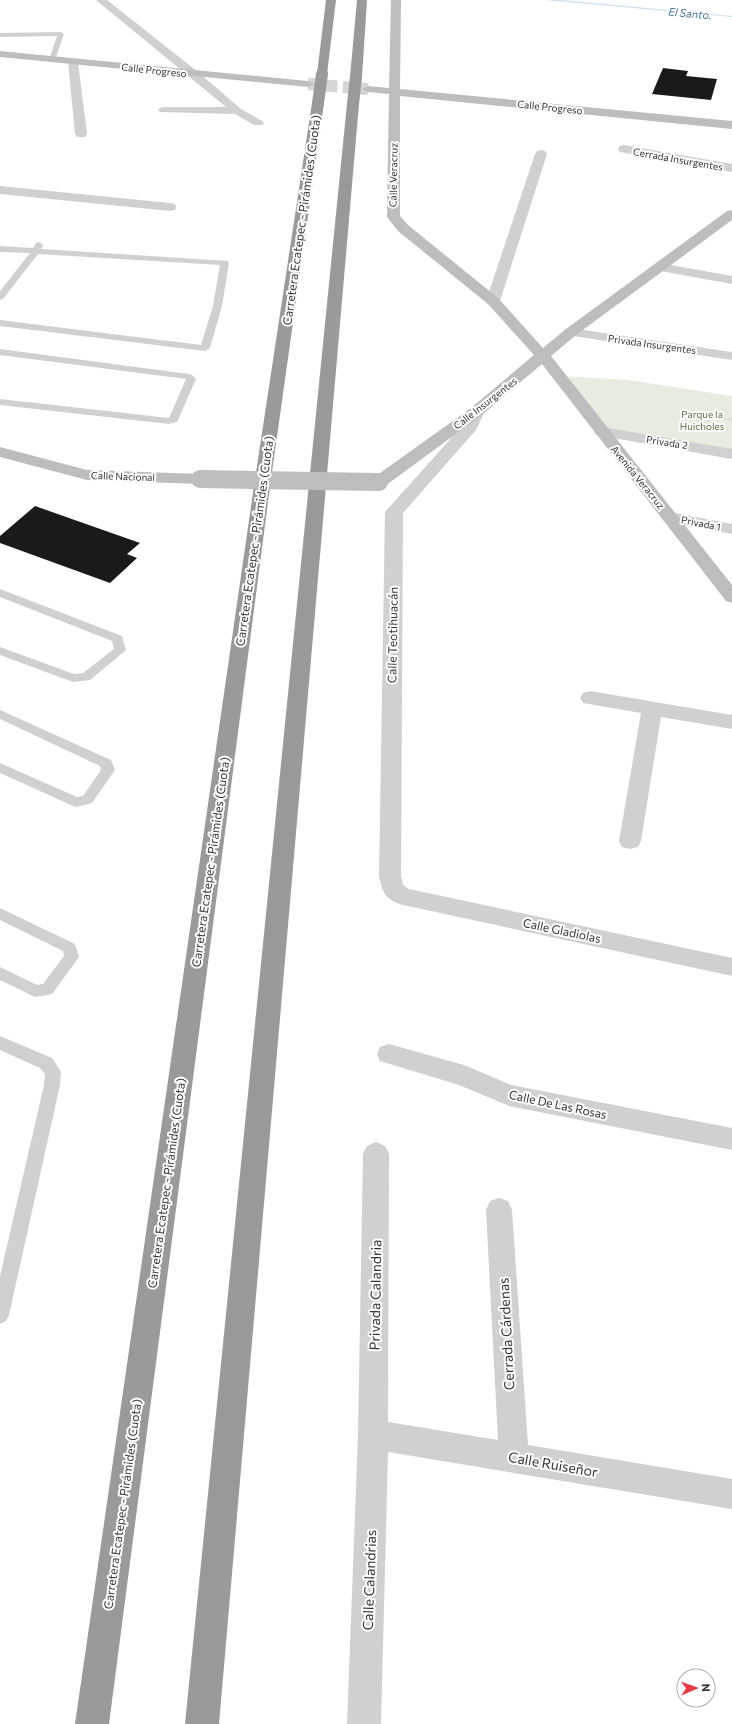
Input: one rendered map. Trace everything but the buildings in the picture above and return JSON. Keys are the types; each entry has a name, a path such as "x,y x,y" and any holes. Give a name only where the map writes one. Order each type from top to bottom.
{"highway":[{"name":"Carretera Ecatepec - Pirámides (Cuota)","path":"92,1724 258,510 313,94 322,74 331,0"},
{"path":"202,1724 316,480 361,97 356,77 362,0"}],"street":[{"path":"101,0 194,74 237,111 258,123"},
{"name":"Calle Veracruz","path":"396,0 393,217 403,228 493,301 543,356"},
{"name":"Calle Progreso","path":"0,54 194,74 313,94"},
{"path":"73,62 81,134"},
{"name":"Calle Progreso","path":"361,97 395,91 732,125"},
{"path":"164,110 237,111"},
{"name":"Cerrada Insurgentes","path":"624,150 732,168"},
{"path":"493,301 541,154"},
{"path":"0,190 170,207"},
{"name":"Calle Insurgentes","path":"200,479 379,482 477,411 571,332 732,214"},
{"path":"660,267 732,280"},
{"name":"Privada Insurgentes","path":"571,332 732,356"},
{"name":"Avenida Veracruz","path":"543,356 732,597"},
{"name":"Calle Teotihuacán","path":"393,890 390,876 394,512 470,427 477,411"},
{"name":"Privada 2","path":"602,432 732,454"},
{"name":"Calle Nacional","path":"0,452 88,475 200,479"},
{"name":"Privada 1","path":"670,517 732,529"},
{"path":"590,698 732,722"},
{"path":"630,841 652,709"},
{"name":"Calle Gladiolas","path":"393,890 403,896 732,967"},
{"name":"Calle De Las Rosas","path":"389,1054 464,1076 509,1095 732,1139"},
{"name":"Privada Calandria","path":"373,1435 376,1154"},
{"name":"Cerrada Cárdenas","path":"499,1210 514,1458"},
{"name":"Calle Ruiseñor","path":"373,1435 732,1494"},
{"name":"Calle Calandrias","path":"364,1724 373,1435"}],"lane":[{"path":"0,35 61,34 52,60"},
{"path":"0,240 37,244 39,246 0,297"},
{"path":"0,249 225,263 220,296 205,348 0,323"},
{"path":"0,352 189,377 191,379 173,420 0,402"},
{"path":"0,593 118,639 120,650 86,678 73,678 0,651"},
{"path":"0,714 106,763 108,770 88,800 76,802 0,768"},
{"path":"0,914 70,948 72,957 46,990 35,991 0,973"},
{"path":"0,1043 46,1063 53,1072 52,1085 0,1315"}],"green space":[{"name":"Parque la Huicholes","path":"562,376 628,380 732,396 732,454 602,430"}],"water":[{"name":"El Santo.","path":"545,0 562,0 732,17"}],"tunnel":[{"path":"308,84 368,89"}]}
